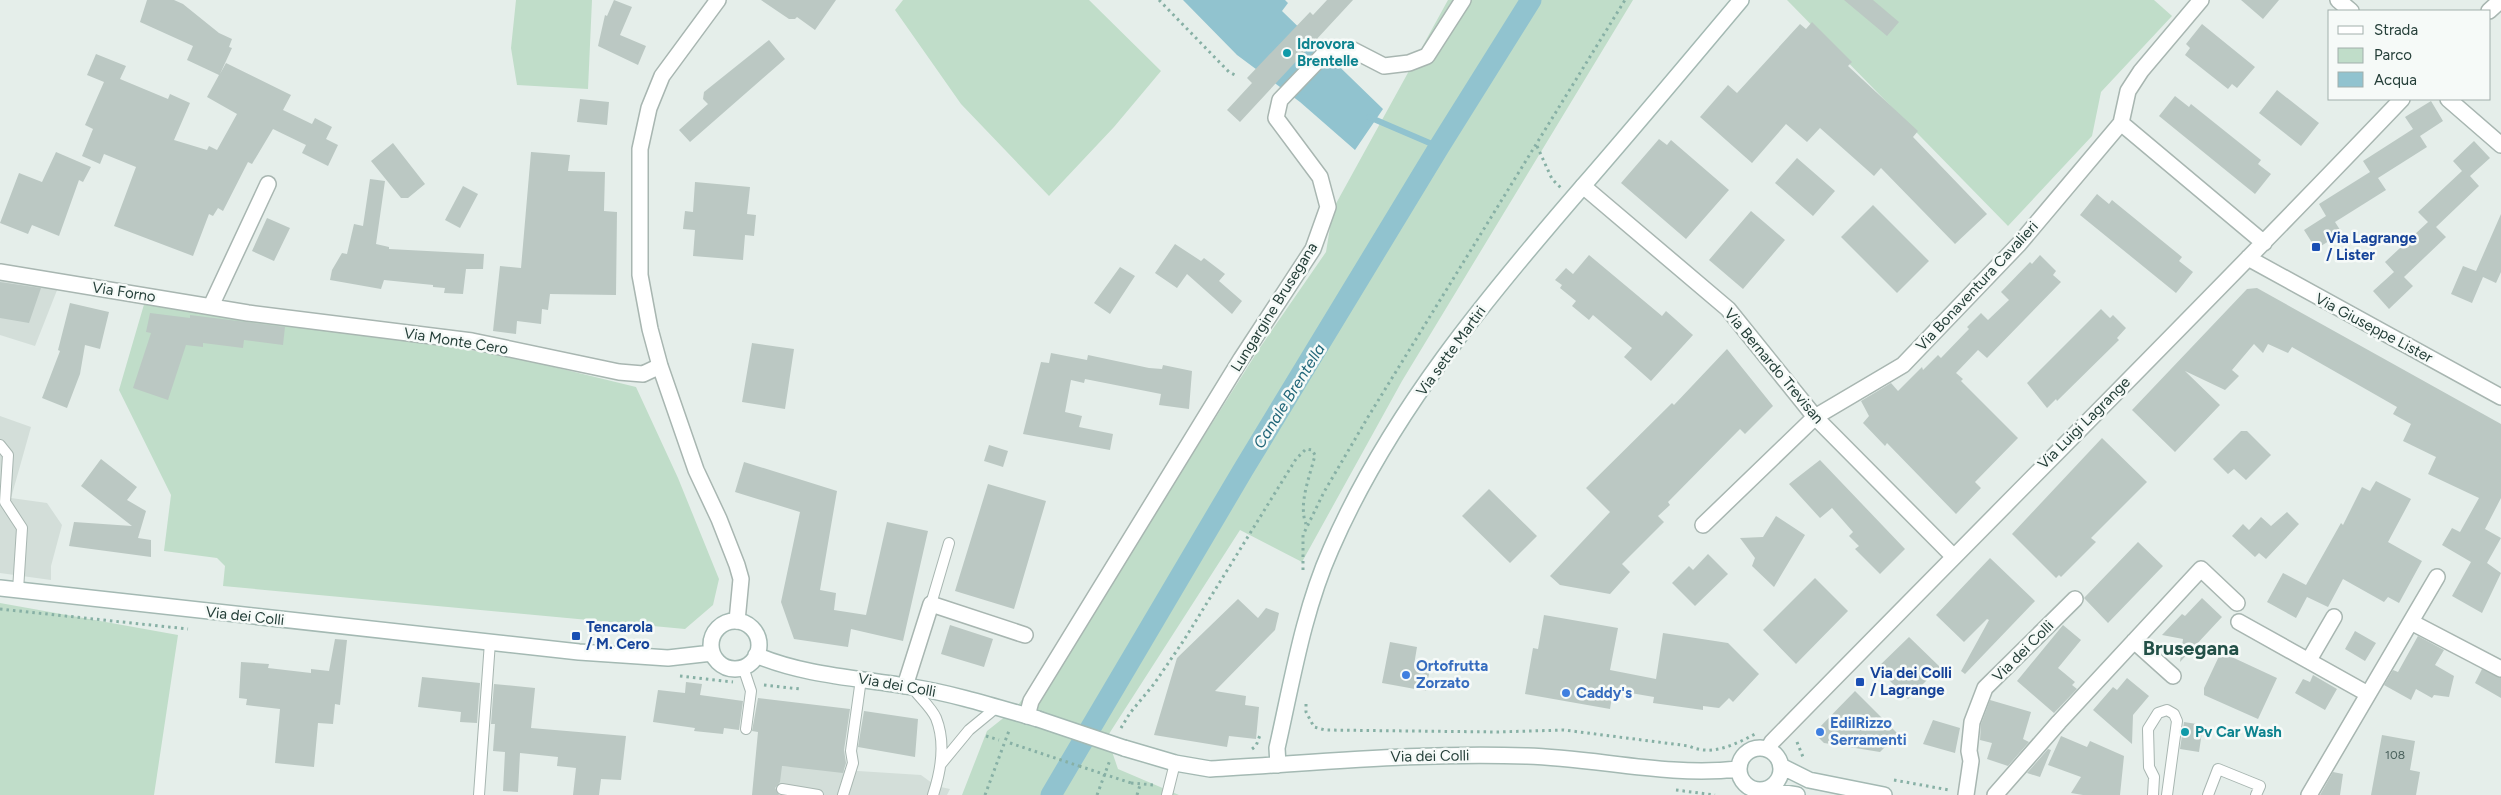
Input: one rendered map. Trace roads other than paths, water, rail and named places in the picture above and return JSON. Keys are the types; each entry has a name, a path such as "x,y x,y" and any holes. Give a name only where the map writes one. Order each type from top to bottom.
{"street":[{"path":"718,0 662,76 649,108 640,149 640,275 650,329 660,366 696,470 737,564 740,579 737,621"},
{"name":"Lungargine Brusegana","path":"1032,717 1031,701 1241,359 1313,248 1328,207 1320,177 1276,118 1280,100 1328,50 1351,49 1384,66 1410,63 1427,56 1463,0"},
{"name":"Via sette Martiri","path":"1278,765 1277,748 1309,612 1330,552 1348,512 1389,441 1451,349 1503,281 1741,0"},
{"name":"Via Bonaventura Cavalieri","path":"1703,526 1815,417 1903,365 2019,244 2121,123 2128,91 2201,0"},
{"path":"2338,0 2350,10"},
{"path":"2490,10 2500,0"},
{"name":"Via Luigi Lagrange","path":"1768,749 1772,742 2264,243 2401,100"},
{"path":"2449,100 2501,145"},
{"path":"2121,123 2264,243"},
{"path":"211,306 268,184"},
{"name":"Via Bernardo Trevisan","path":"1583,186 1728,309 1815,417 1954,557"},
{"name":"Via Giuseppe Lister","path":"2248,258 2501,397"},
{"name":"Via Forno","path":"0,272 248,313"},
{"name":"Via Monte Cero","path":"248,313 472,341 619,372 643,374 660,366"},
{"path":"1995,795 2134,641 2202,569 2237,603"},
{"path":"2310,795 2437,577"},
{"name":"Via dei Colli","path":"0,588 578,652 668,658 712,653"},
{"name":"Via dei Colli","path":"1966,795 1971,761 1969,751 1972,722 1985,688 2075,599"},
{"path":"908,686 931,604 1025,635"},
{"path":"2309,660 2334,617"},
{"path":"737,621 750,627 755,633 758,648 756,655 743,667 724,666 712,653 711,641 716,630 725,623 737,621"},
{"path":"2239,622 2368,694"},
{"path":"2411,622 2501,669"},
{"path":"2134,641 2173,676"},
{"name":"Via dei Colli","path":"756,655 800,669 908,686 997,707 1170,762 1210,769 1450,754 1561,757 1695,771 1738,769"},
{"path":"1766,790 1777,780 1781,766 1779,759 1768,749 1754,748 1742,756 1738,769 1742,781 1753,789 1797,795"},
{"path":"1781,766 1809,780 1884,795"}],"lane":[{"path":"0,445 8,456 5,502 22,528 18,590"},
{"path":"931,604 949,543"},
{"path":"479,795 490,642"},
{"path":"743,667 751,691 746,728"},
{"path":"843,795 853,763 851,751 861,679"},
{"path":"908,686 935,717 941,737 942,764 933,795"},
{"path":"942,764 969,730 997,707"},
{"path":"2153,795 2154,777 2149,767 2148,729 2158,713 2166,710 2174,714 2177,721 2167,795"},
{"path":"1166,795 1170,762"},
{"path":"2208,795 2218,769 2260,786 2256,795"},
{"path":"782,789 818,795"}],"water":[{"path":"1183,0 1285,0 1288,3 1282,11 1383,109 1355,150 1300,102 1237,55"}],"waterway":[{"name":"Canale Brentella","path":"1051,795 1243,470 1439,147 1531,0"},
{"path":"1369,117 1439,147"}],"place":[{"name":"Idrovora Brentelle","path":"1287,53"},
{"name":"Via Lagrange / Lister","path":"2316,247"},
{"name":"Tencarola / M. Cero","path":"576,636"},
{"name":"Ortofrutta Zorzato","path":"1406,675"},
{"name":"Via dei Colli / Lagrange","path":"1860,682"},
{"name":"Caddy's","path":"1566,693"},
{"name":"EdilRizzo Serramenti","path":"1820,732"},
{"name":"Pv Car Wash","path":"2185,732"}],"district":[{"name":"Brusegana","path":"2191,648"}]}
